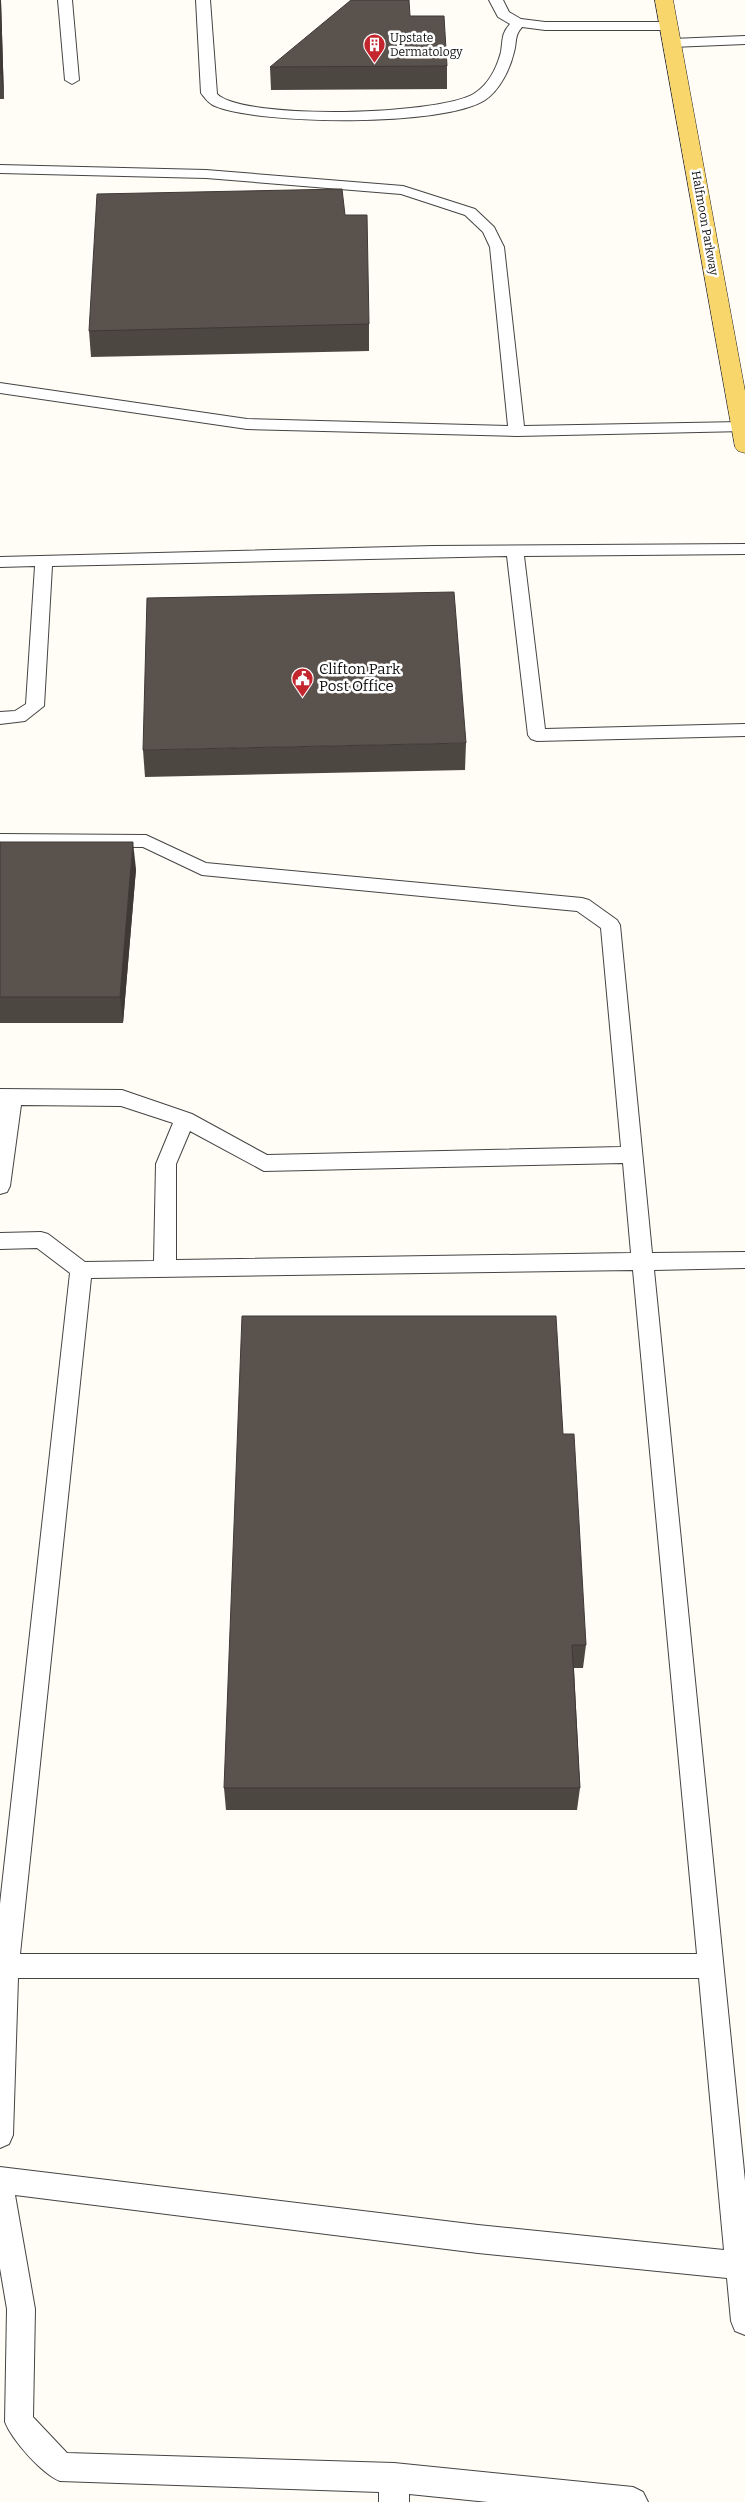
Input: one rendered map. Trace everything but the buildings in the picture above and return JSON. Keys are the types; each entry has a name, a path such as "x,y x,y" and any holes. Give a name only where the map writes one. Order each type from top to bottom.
{"main road":[{"name":"Halfmoon Parkway","path":"664,0 745,447"}],"lane":[{"path":"64,0 72,80"},
{"path":"203,0 208,93 217,103 243,110 289,116 422,113 451,108 479,97 496,81 508,50 509,34 518,23"},
{"path":"496,0 503,14 518,23 745,40"},
{"path":"0,169 206,174 403,190 470,212 489,230 497,247 518,430"},
{"path":"0,388 247,424 518,430 742,427"},
{"path":"0,562 515,551 745,549"},
{"path":"515,551 537,735 745,730"},
{"path":"0,718 19,717 35,706 44,560"},
{"path":"0,840 146,841 202,869 582,905 610,925 743,2266 745,2321"},
{"path":"0,1186 6,1097 122,1098 185,1119 264,1163 634,1155"},
{"path":"165,1269 166,1164 185,1119"},
{"path":"0,1241 41,1240 81,1270 745,1260"},
{"path":"0,2136 6,1966 81,1270"},
{"path":"6,1966 712,1966"},
{"path":"0,2180 478,2239 743,2266"},
{"path":"0,2189 21,2309 19,2422 60,2467 394,2490 633,2502"}],"place":[{"name":"Upstate Dermatology","path":"374,64"},
{"name":"Clifton Park Post Office","path":"303,697"}]}
